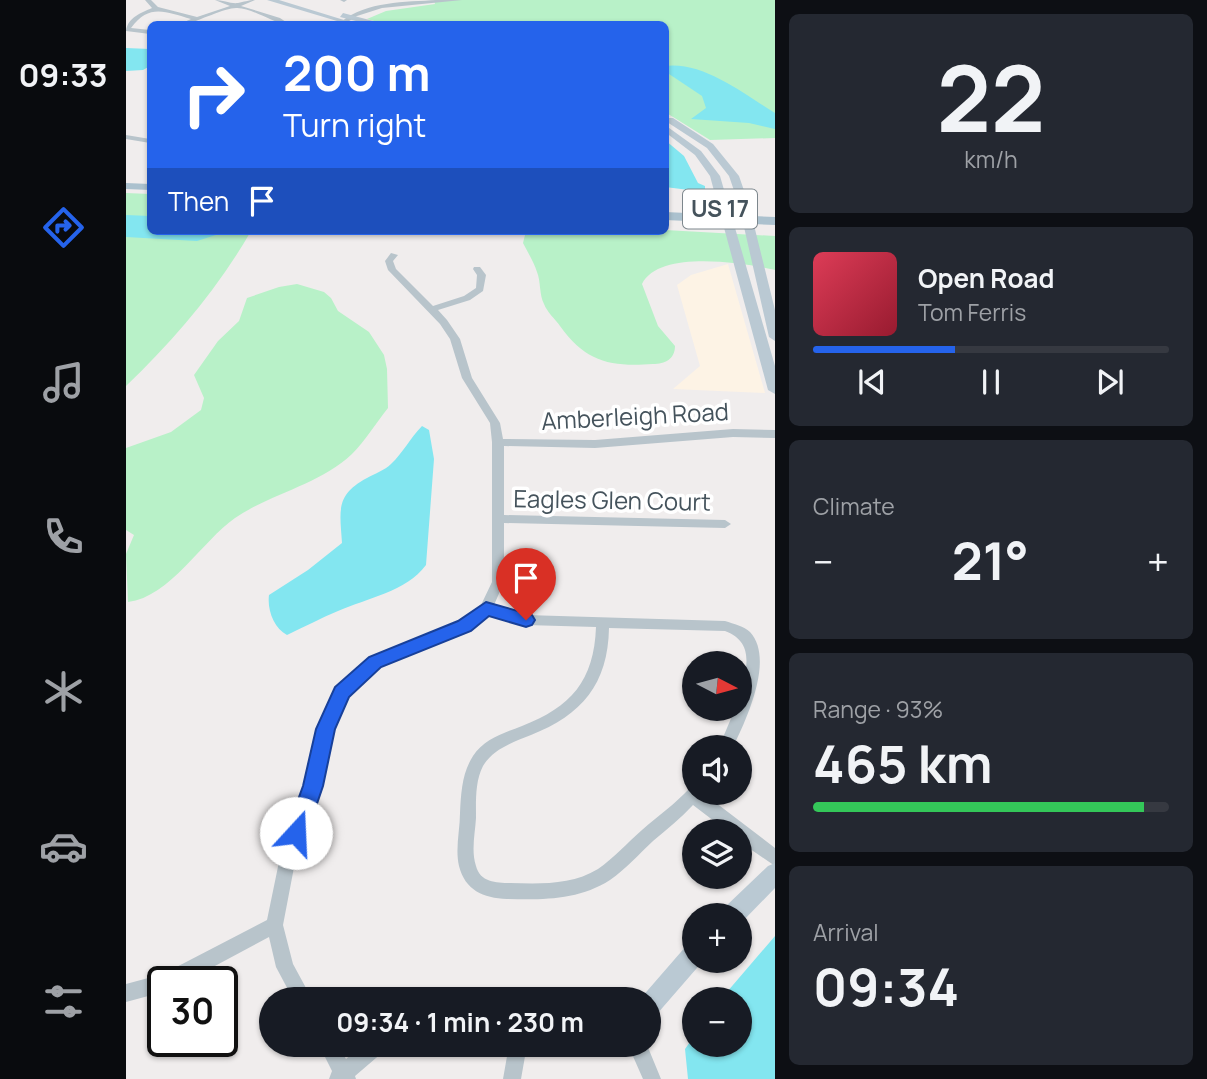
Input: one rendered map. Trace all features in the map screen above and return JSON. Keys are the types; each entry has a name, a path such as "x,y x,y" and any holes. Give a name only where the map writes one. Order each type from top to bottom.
{"main road":[{"path":"126,179 147,180"},
{"path":"126,186 147,187"},
{"name":"US 17","path":"669,207 725,214"},
{"name":"US 17","path":"669,216 775,212"},
{"name":"US 17","path":"746,215 775,221"}],"street":[{"path":"148,0 156,8 197,19"},
{"path":"218,0 278,21"},
{"path":"191,21 252,0"},
{"path":"237,6 261,0"},
{"path":"271,0 351,21 402,5 459,0"},
{"path":"293,0 351,21"},
{"path":"147,32 127,29 136,17 156,8"},
{"path":"669,120 710,146 734,176 775,337"},
{"path":"669,131 693,148 715,176 775,390"},
{"path":"126,137 147,140"},
{"path":"693,148 710,146"},
{"path":"296,987 285,967 274,925 288,857 313,786 325,729 342,692 375,662 464,626 486,608 498,582 498,442 495,423 467,378 455,339 444,322 392,270 389,261 394,256"},
{"path":"432,309 467,298 480,289 482,275 477,269"},
{"name":"Amberleigh Road","path":"498,442 607,444 732,431 775,434"},
{"name":"Eagles Glen Court","path":"498,519 726,524"},
{"path":"486,608 526,620 725,626 739,630 749,640 754,652 751,683 742,714 732,735"},
{"path":"603,622 603,647 586,691 567,710 542,725 495,743 478,760 470,784 467,862 472,878 481,888 495,891 549,892 578,886 603,875 682,805"},
{"path":"707,805 724,819"},
{"path":"752,841 775,858"},
{"path":"745,903 775,873"},
{"path":"195,966 274,925"},
{"path":"661,992 682,968"},
{"path":"126,993 147,987"},
{"path":"334,1057 343,1077 364,1057"},
{"path":"512,1079 516,1057"},
{"path":"643,1057 652,1073 652,1079"}],"shaded area":[{"path":"728,264 765,393 673,389 700,366 677,285 691,275"}],"green space":[{"path":"434,0 775,0 775,138 710,140 669,114 669,21 367,19 386,11 435,4"},
{"path":"126,193 147,194 147,235 249,235 224,274 194,313 126,386"},
{"path":"669,230 775,236 775,270 704,261 666,266 651,273 642,284 658,326 675,346 675,351 665,362 657,364 612,363 600,360 579,348 549,313 541,296 536,268 523,243 525,235 669,235"},
{"path":"297,284 324,292 338,311 369,332 384,355 388,408 357,449 339,465 235,518 158,590 128,602 126,554 134,535 126,530 126,448 171,432 201,410 204,398 194,375 218,341 239,321 247,298"}],"water":[{"path":"126,48 147,49 147,68 126,71"},
{"path":"669,66 694,69 737,88 775,113 775,129 749,123 691,119 706,108 702,96 669,74"},
{"path":"669,143 684,156 698,183 705,186 705,192 669,188"},
{"path":"126,215 147,216 147,235 216,235 197,241 126,237"},
{"path":"422,426 429,430 434,459 426,565 408,582 397,588 349,606 287,635 278,628 272,618 269,595 308,570 342,543 341,513 344,498 357,484 391,464"},
{"path":"775,936 775,1079 688,1079 686,1057 752,1057 752,987 731,987 743,973 752,973 752,963"}],"route":[{"path":"296,833 313,786 325,729 342,692 375,662 464,626 486,608 526,620"}]}
